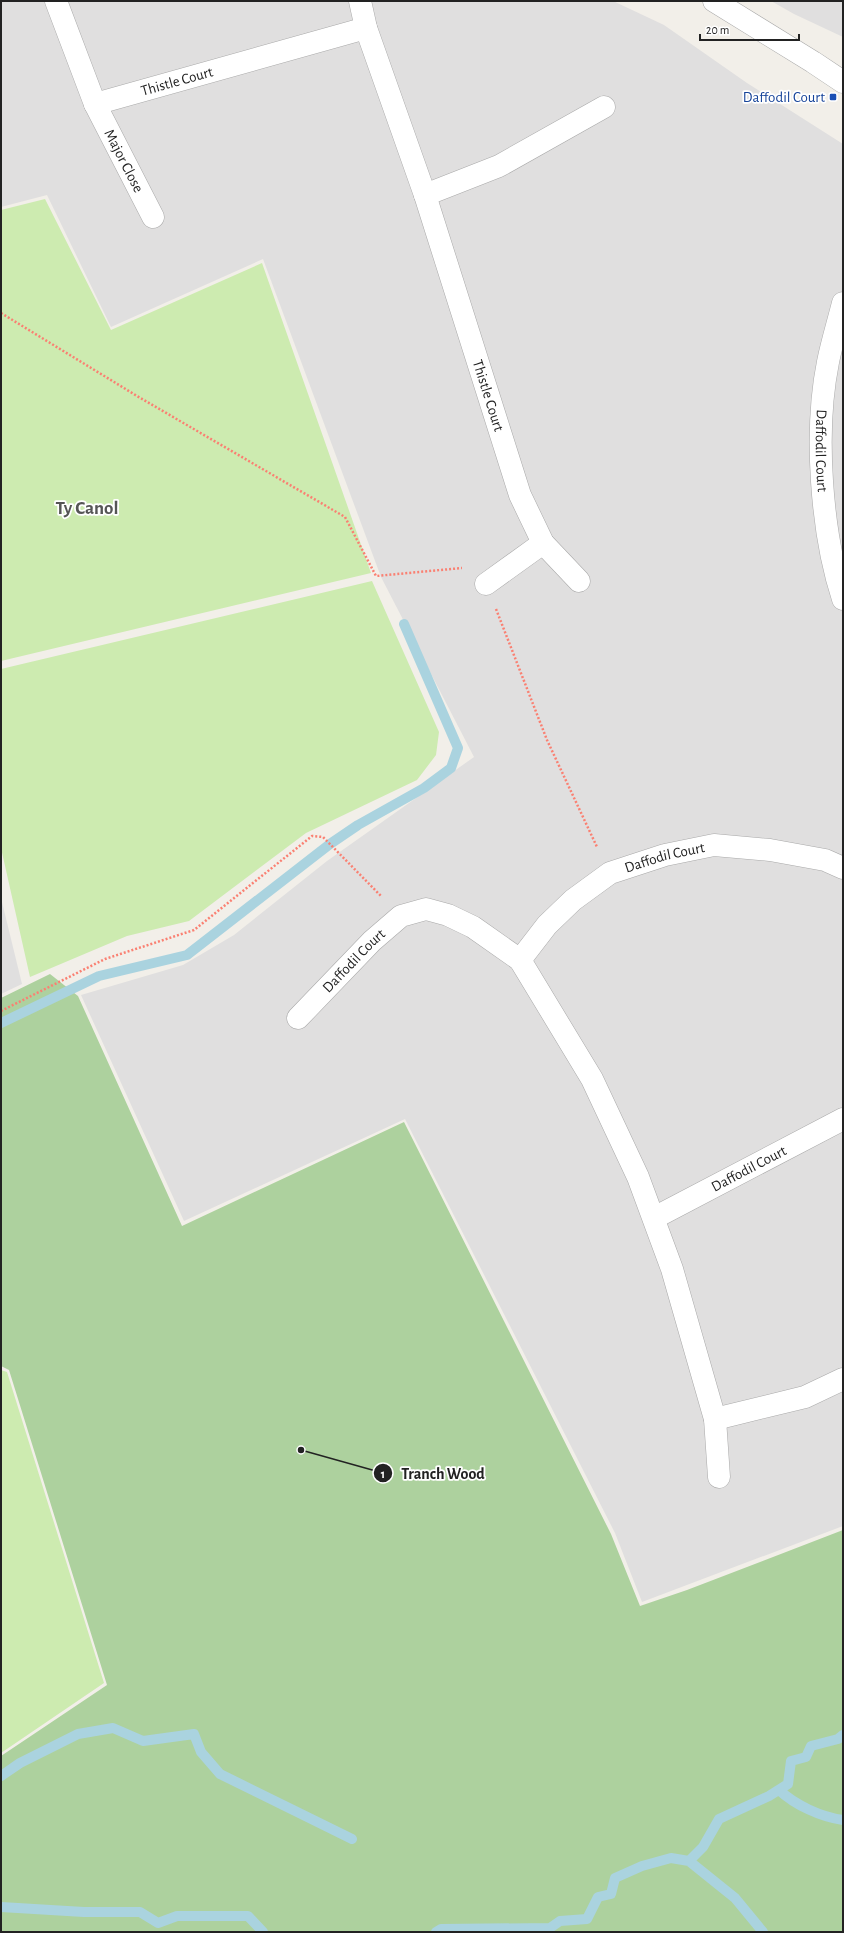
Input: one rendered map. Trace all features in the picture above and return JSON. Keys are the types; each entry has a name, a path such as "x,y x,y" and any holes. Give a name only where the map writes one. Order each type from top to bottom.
{"street":[{"path":"56,1 95,104"},
{"name":"Thistle Court","path":"360,1 366,28 425,194 520,495 543,543 579,581"},
{"path":"714,1 740,7 813,62 843,82"},
{"name":"Thistle Court","path":"95,104 366,28"},
{"name":"Major Close","path":"95,104 153,218"},
{"path":"425,194 499,166 604,107"},
{"name":"Daffodil Court","path":"843,303 828,362 820,433 825,508 836,578 843,599"},
{"path":"486,584 543,543"},
{"name":"Daffodil Court","path":"520,960 547,925 573,900 610,873 665,855 714,845 770,850 825,860 843,868"},
{"name":"Daffodil Court","path":"298,1018 372,941 400,916 426,909 448,915 473,927 520,960 592,1079 638,1177 654,1218 672,1269 715,1419 719,1477"},
{"name":"Daffodil Court","path":"654,1218 843,1119"},
{"path":"715,1419 805,1397 843,1379"}],"path":[{"path":"1,313 143,400 345,517 376,576 480,566 547,740 610,873"},
{"path":"1,1011 105,959 194,930 312,836 323,837 400,916"}],"shaded area":[{"path":"1,1 613,1 664,25 747,83 843,144 843,1526 642,1602 615,1533 405,1119 184,1221 81,995 183,965 234,935 327,861 474,757 381,577 263,259 111,327 47,195 1,207"},
{"path":"771,1 843,1 843,37 794,14"},
{"path":"1,898 22,984 1,994"}],"green space":[{"path":"45,199 111,330 262,263 371,573 1,661 1,210"},
{"path":"372,581 439,732 436,755 417,780 306,833 189,921 127,936 30,977 1,848 1,669"},
{"path":"50,974 78,996 182,1226 404,1122 611,1534 640,1606 687,1590 843,1530 843,1932 1,1932 1,1756 107,1685 9,1370 1,1366 1,998"},
{"path":"1,1370 7,1372 104,1683 1,1753"}],"waterway":[{"path":"1,1023 99,976 187,955 330,844 358,825 424,788 451,768 458,748 404,624"},
{"path":"1,1776 20,1763 78,1734 113,1728 143,1741 194,1734 201,1752 220,1774 352,1839"},
{"path":"436,1932 441,1929 550,1928 560,1921 587,1919 598,1897 611,1894 615,1878 642,1866 671,1858 689,1861 703,1847 719,1819 769,1796 788,1784 791,1761 806,1757 811,1746 838,1739 843,1735"},
{"path":"779,1790 793,1801 809,1810 843,1820"},
{"path":"689,1861 735,1898 763,1932"},
{"path":"1,1907 84,1912 140,1912 158,1923 177,1916 248,1916 263,1932"}],"place":[{"name":"Daffodil Court","path":"833,97"},
{"name":"Tranch Wood","path":"301,1450"}],"district":[{"name":"Ty Canol","path":"87,508"}]}
